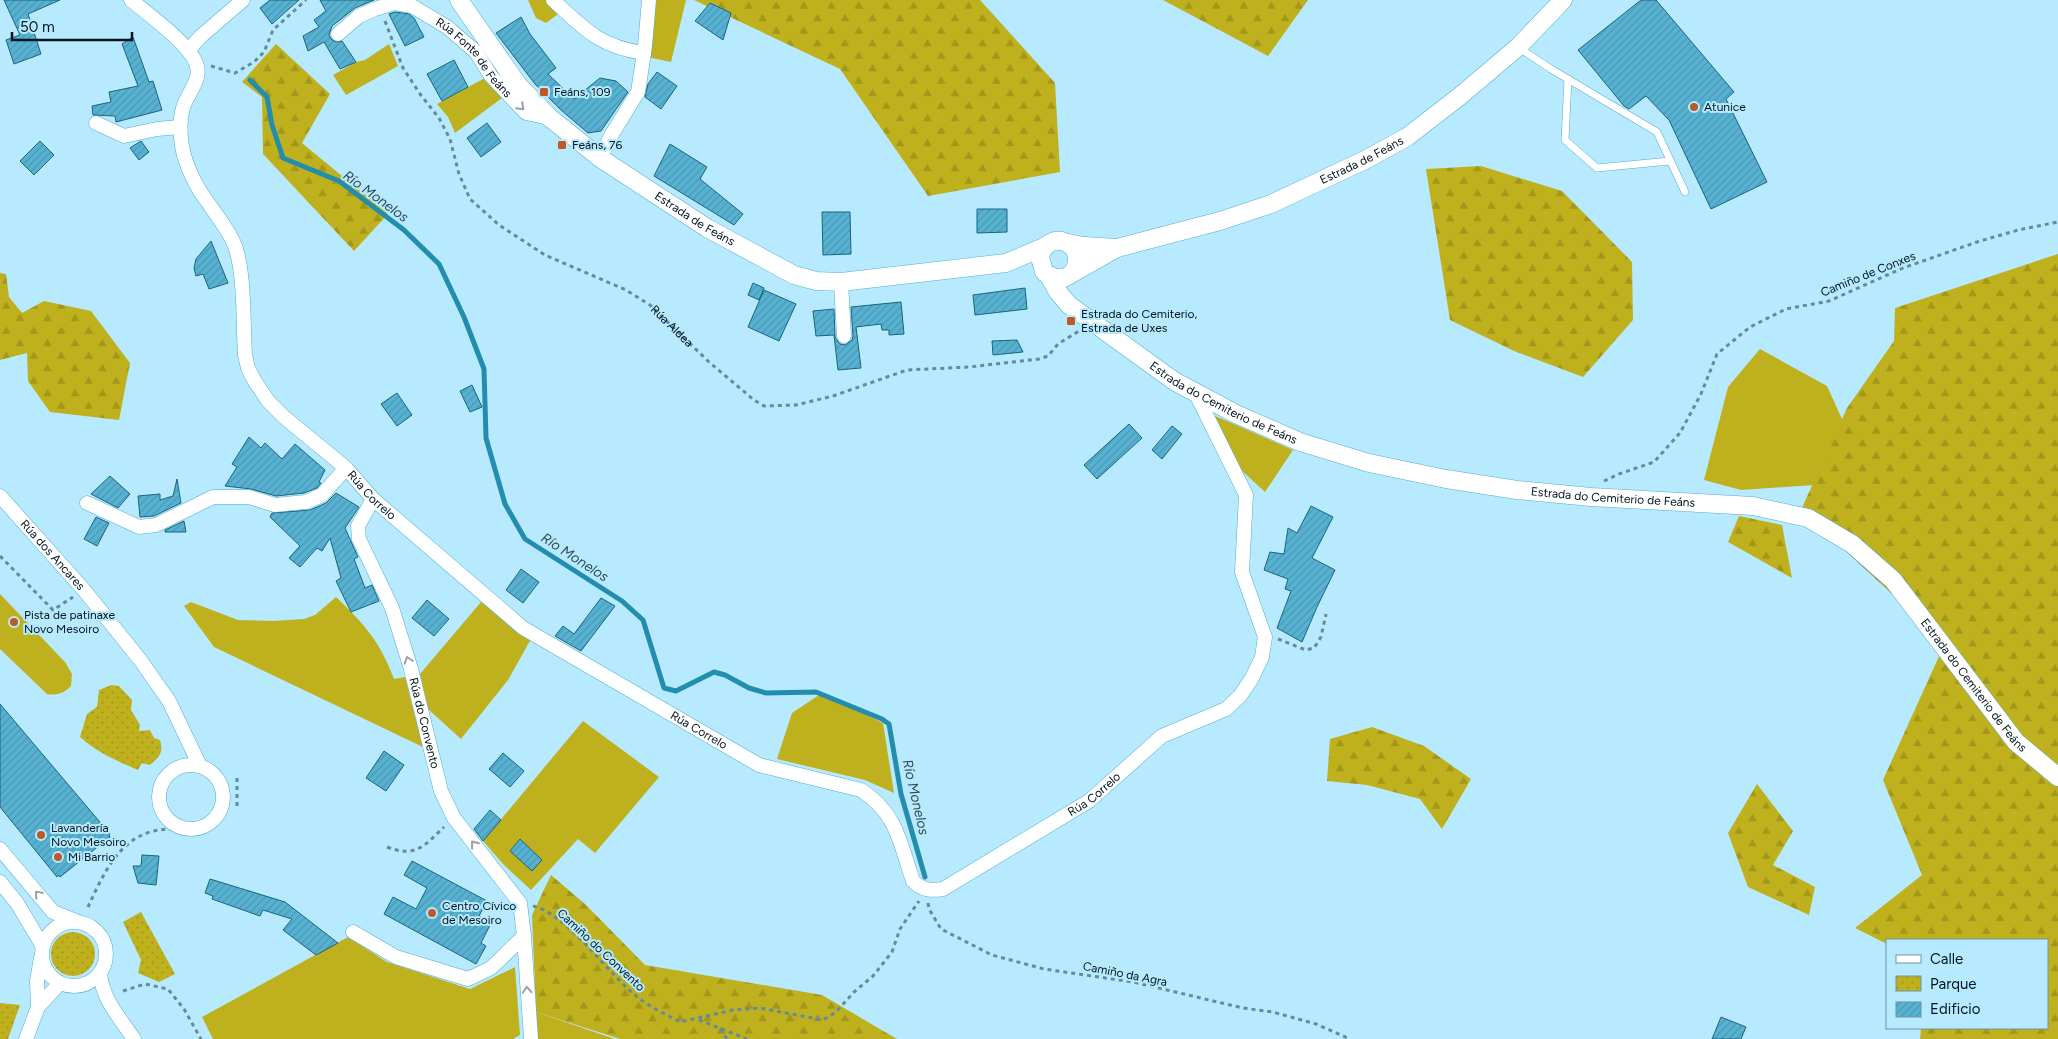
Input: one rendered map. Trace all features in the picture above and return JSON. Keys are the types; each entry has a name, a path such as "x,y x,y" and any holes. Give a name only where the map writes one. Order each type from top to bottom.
{"street":[{"path":"131,0 189,50 196,62"},
{"path":"189,50 200,37 243,0"},
{"path":"363,0 375,9"},
{"name":"Estrada de Feáns","path":"459,0 518,85 550,118 600,158 707,228 794,275 816,281 841,282 1006,263 1044,247 1052,241 1058,240 1084,246 1117,248"},
{"path":"553,0 595,38 627,51 644,53"},
{"path":"600,158 612,134 638,92 649,0"},
{"name":"Estrada de Feáns","path":"1006,263 1059,278 1071,274 1117,248 1220,221 1271,204 1366,159 1407,137 1460,96 1518,47 1563,0"},
{"name":"Rúa Fonte de Feáns","path":"338,34 359,16 393,1 412,6 447,27 476,52 491,76 526,113 550,118"},
{"name":"Rúa Correlo","path":"196,62 198,70 197,79 183,108 180,127 182,148 189,168 207,203 226,227 235,246 240,265 245,355 248,368 268,401 284,417 346,468 373,499 523,628 759,765 861,790 875,799 895,826 913,881 919,887 926,890 943,889 1089,801 1162,736 1226,708 1240,696 1252,678 1262,657 1265,637"},
{"path":"96,122 124,136 157,129 180,127"},
{"path":"1068,243 1076,253 1077,266 1071,274"},
{"path":"1044,247 1040,257 1047,274"},
{"name":"Estrada do Cemiterio de Feáns","path":"1047,274 1058,292 1070,305 1174,381 1236,414 1300,442 1369,463 1446,479 1517,490 1753,506 1808,518 1852,544 1893,580 2016,742 2058,777"},
{"name":"Estrada do Cemiterio de Feáns","path":"1071,274 1076,300 1092,320"},
{"path":"841,282 844,336"},
{"path":"1195,392 1246,495 1242,572 1265,637"},
{"path":"87,503 139,527 156,525 213,497 249,497 276,505 306,502 322,495 346,468"},
{"name":"Rúa dos Ancares","path":"0,496 84,590 141,660 169,701 200,766 210,771 220,784 223,801 220,811 213,820 204,826 193,829 182,828"},
{"name":"Rúa do Convento","path":"373,499 358,526 359,539 392,608 411,669 441,791 454,818 520,903"},
{"path":"178,767 186,738"},
{"path":"182,828 164,814 159,804 159,793 165,777 178,767 189,764 200,766"},
{"path":"0,849 54,912 88,924 97,930 103,940 106,951 105,962 100,973 92,980 82,985 65,985 38,1008"},
{"path":"0,882 17,903 42,951 47,972 65,985 91,992 108,1001"},
{"path":"520,903 531,1039"},
{"path":"26,1039 38,1008 38,981 42,951 47,935 55,927 65,922 76,921"},
{"path":"353,932 396,957 468,979 491,968 524,936"},
{"path":"100,973 101,984 108,1001 134,1039"}],"lane":[{"path":"1518,47 1657,132 1685,192"},
{"path":"1568,79 1565,140 1597,168 1670,160"}],"path":[{"path":"196,62 235,73 254,62 264,52 273,30 306,0"},
{"name":"Rúa Aldea","path":"375,9 385,22 404,68 420,94 439,118 450,139 459,174 470,199 499,225 545,256 626,290 650,305 708,362 764,406 796,406 833,396 907,370 969,367 1039,359 1048,356 1058,344 1092,320"},
{"name":"Camiño de Conxes","path":"1584,496 1595,486 1619,474 1654,462 1680,433 1701,394 1717,354 1750,327 1786,309 1828,301 1902,268 1977,242 2048,222 2058,222"},
{"path":"0,556 53,610 84,590"},
{"path":"1265,637 1277,639 1306,650 1314,648 1321,637 1326,614"},
{"path":"237,778 237,810"},
{"path":"387,847 398,851 418,850 454,818"},
{"path":"88,908 98,885 113,859 134,838 154,831 182,828"},
{"path":"698,1019 733,1010 760,1008 823,1020 836,1012 872,976 892,952 900,928 926,890"},
{"name":"Camiño da Agra","path":"926,890 929,909 941,929 992,955 1044,969 1133,982 1243,1008 1273,1012 1316,1024 1350,1039"},
{"name":"Camiño do Convento","path":"520,903 544,908 579,938 640,999 680,1022 698,1019"},
{"path":"123,992 145,984 168,989 184,1009 201,1039"},
{"path":"698,1019 748,1039"},
{"path":"720,1028 727,1039"}],"green space":[{"path":"528,0 548,0 561,12 546,23 536,18"},
{"path":"655,0 686,0 671,62 647,57"},
{"path":"694,0 980,0 1055,83 1060,172 928,196 840,69"},
{"path":"1163,0 1308,0 1268,56"},
{"path":"276,44 330,94 302,143 388,214 354,251 263,154 262,97 242,82"},
{"path":"389,44 398,66 346,95 333,75 356,62 365,60"},
{"path":"485,78 502,98 455,133 448,117 437,104"},
{"path":"1481,166 1562,191 1632,262 1633,320 1583,377 1514,351 1450,320 1426,169"},
{"path":"2058,254 2058,1039 1920,1039 1921,1029 2048,1029 2048,939 1886,939 1886,944 1855,928 1922,875 1883,780 1945,643 1801,510 1847,408 1894,341 1895,308"},
{"path":"0,273 6,274 9,297 22,313 44,301 91,311 130,363 119,420 50,412 28,381 27,353 0,360"},
{"path":"1760,349 1827,386 1847,430 1844,483 1741,490 1704,480 1728,387"},
{"path":"1213,415 1293,450 1265,492 1241,470"},
{"path":"1739,516 1782,525 1792,578 1728,542"},
{"name":"Pista de patinaxe Novo Mesoiro","path":"0,594 65,662 72,674 71,686 66,690 57,694 47,694 0,649"},
{"path":"336,597 355,616 377,643 394,679 405,677 423,747 214,647 184,606 191,602 238,620 274,621 304,619 315,615"},
{"path":"481,602 531,639 508,680 461,739 428,709 420,674"},
{"path":"111,685 119,686 132,700 131,710 140,725 139,731 150,730 154,738 160,740 161,752 158,757 150,765 142,763 138,770 115,760 80,737 87,714 97,707 99,690"},
{"path":"822,693 883,723 894,793 865,780 777,759 792,713"},
{"path":"583,721 659,777 595,853 578,839 531,890 504,865 483,841"},
{"path":"1372,727 1424,746 1471,779 1442,829 1420,799 1367,785 1327,781 1330,739"},
{"path":"1757,784 1793,831 1773,865 1815,887 1809,915 1748,887 1728,833"},
{"path":"551,875 585,904 645,965 822,995 897,1039 620,1039 536,1012 532,915"},
{"path":"141,912 175,974 159,982 138,973 141,960 123,922"},
{"path":"69,932 77,932 89,938 95,954 89,970 77,976 69,976 57,970 51,958 51,950 57,938"},
{"path":"348,937 387,962 470,989 515,967 520,1035 513,1039 213,1039 202,1017"},
{"path":"0,1003 20,1005 8,1039 0,1039"},
{"path":"536,1012 615,1039 537,1039"}],"building":[{"path":"4,0 60,0 28,14 41,54 14,64 6,40 20,35"},
{"path":"270,0 299,0 272,24 260,8"},
{"path":"320,0 374,0 355,8 332,26 329,35 331,39 336,42 342,41 356,62 340,69 324,42 308,51 303,36 319,27 314,20 326,11"},
{"name":"Atunice","path":"1641,0 1656,0 1734,92 1726,99 1767,182 1711,209 1669,120 1646,96 1629,109 1624,106 1578,50"},
{"path":"710,3 731,13 723,40 695,21"},
{"path":"395,12 409,14 414,18 424,37 405,46 389,14"},
{"path":"521,17 530,34 556,68 548,74 574,99 600,78 616,81 628,92 601,131 588,133 561,110 535,84 496,33"},
{"path":"133,37 149,82 153,81 162,110 116,122 115,116 93,115 92,106 111,102 109,92 138,86 122,44"},
{"path":"454,60 468,87 442,101 427,74"},
{"path":"657,72 677,86 661,109 645,97 648,84"},
{"path":"487,123 501,142 481,157 467,138"},
{"path":"40,141 54,155 34,175 20,161"},
{"path":"141,141 149,152 139,160 130,148"},
{"path":"670,144 707,167 700,179 743,214 734,225 654,176"},
{"path":"977,209 1007,209 1007,232 977,233"},
{"path":"822,212 850,212 851,254 823,255"},
{"path":"211,241 228,283 209,289 203,274 196,276 194,268 196,259"},
{"path":"753,283 764,288 759,300 748,295"},
{"path":"1025,288 1027,309 975,315 973,295"},
{"path":"764,290 796,304 779,341 748,327"},
{"path":"901,302 904,334 889,335 889,330 882,330 881,324 856,327 861,368 838,370 834,335 816,336 813,311 834,309 835,337 840,344 845,345 852,340 853,336 851,307"},
{"path":"1017,340 1023,352 993,355 992,341"},
{"path":"472,385 482,407 470,412 460,391"},
{"path":"397,393 412,415 397,426 381,404"},
{"path":"1129,424 1142,438 1097,479 1084,465"},
{"path":"1172,426 1182,434 1162,459 1152,450"},
{"path":"249,437 261,448 265,443 282,459 295,444 325,470 319,482 321,483 317,488 304,493 276,496 251,489 225,486 237,467 232,464"},
{"path":"110,476 130,494 118,508 91,494"},
{"path":"177,479 181,503 154,516 140,517 138,496 160,494 160,500 173,496"},
{"path":"336,493 359,507 345,528 358,557 354,559 365,588 372,585 379,601 351,612 336,581 341,578 330,538 322,551 317,548 300,567 289,558 300,546 270,517 272,513 310,510 326,503"},
{"path":"1311,506 1333,517 1312,558 1335,570 1302,642 1277,628 1291,591 1285,589 1288,579 1264,570 1270,552 1284,554 1288,528 1297,533"},
{"path":"96,517 109,523 97,546 84,539"},
{"path":"184,521 186,532 165,532 165,530"},
{"path":"521,569 539,582 523,603 506,590"},
{"path":"601,598 615,606 581,651 555,636 563,626 574,634"},
{"path":"427,600 449,619 434,636 412,618"},
{"path":"0,704 110,834 110,837 60,877 59,875 57,877 0,807"},
{"path":"384,751 404,765 386,791 366,778"},
{"path":"503,753 524,771 510,787 489,769"},
{"path":"490,810 501,820 483,841 474,829"},
{"path":"520,839 542,860 532,871 510,851"},
{"path":"142,855 159,856 156,885 138,883 133,866 141,866"},
{"name":"Centro Cívico de Mesoiro","path":"412,861 487,901 479,916 491,923 481,943 486,946 476,964 384,914 393,897 416,909 427,888 404,875"},
{"path":"210,879 285,902 338,943 316,955 283,930 292,919 263,910 260,916 212,899 213,896 205,893"},
{"path":"1721,1017 1746,1027 1741,1039 1712,1039"}],"waterway":[{"name":"Río Monelos","path":"250,80 267,97 272,125 283,158 339,181 404,230 439,264 464,317 484,369 486,438 505,504 525,539 622,601 643,620 664,688 676,691 714,672 725,675 749,688 766,693 816,692 882,719 889,724 901,794 925,877"}],"place":[{"name":"Feáns, 109","path":"544,92"},
{"name":"Atunice","path":"1694,107"},
{"name":"Feáns, 76","path":"562,145"},
{"name":"Estrada do Cemiterio, Estrada de Uxes","path":"1071,321"},
{"name":"Pista de patinaxe Novo Mesoiro","path":"14,622"},
{"name":"Lavandería Novo Mesoiro","path":"41,835"},
{"name":"Mi Barrio","path":"58,857"},
{"name":"Centro Cívico de Mesoiro","path":"432,913"}]}
